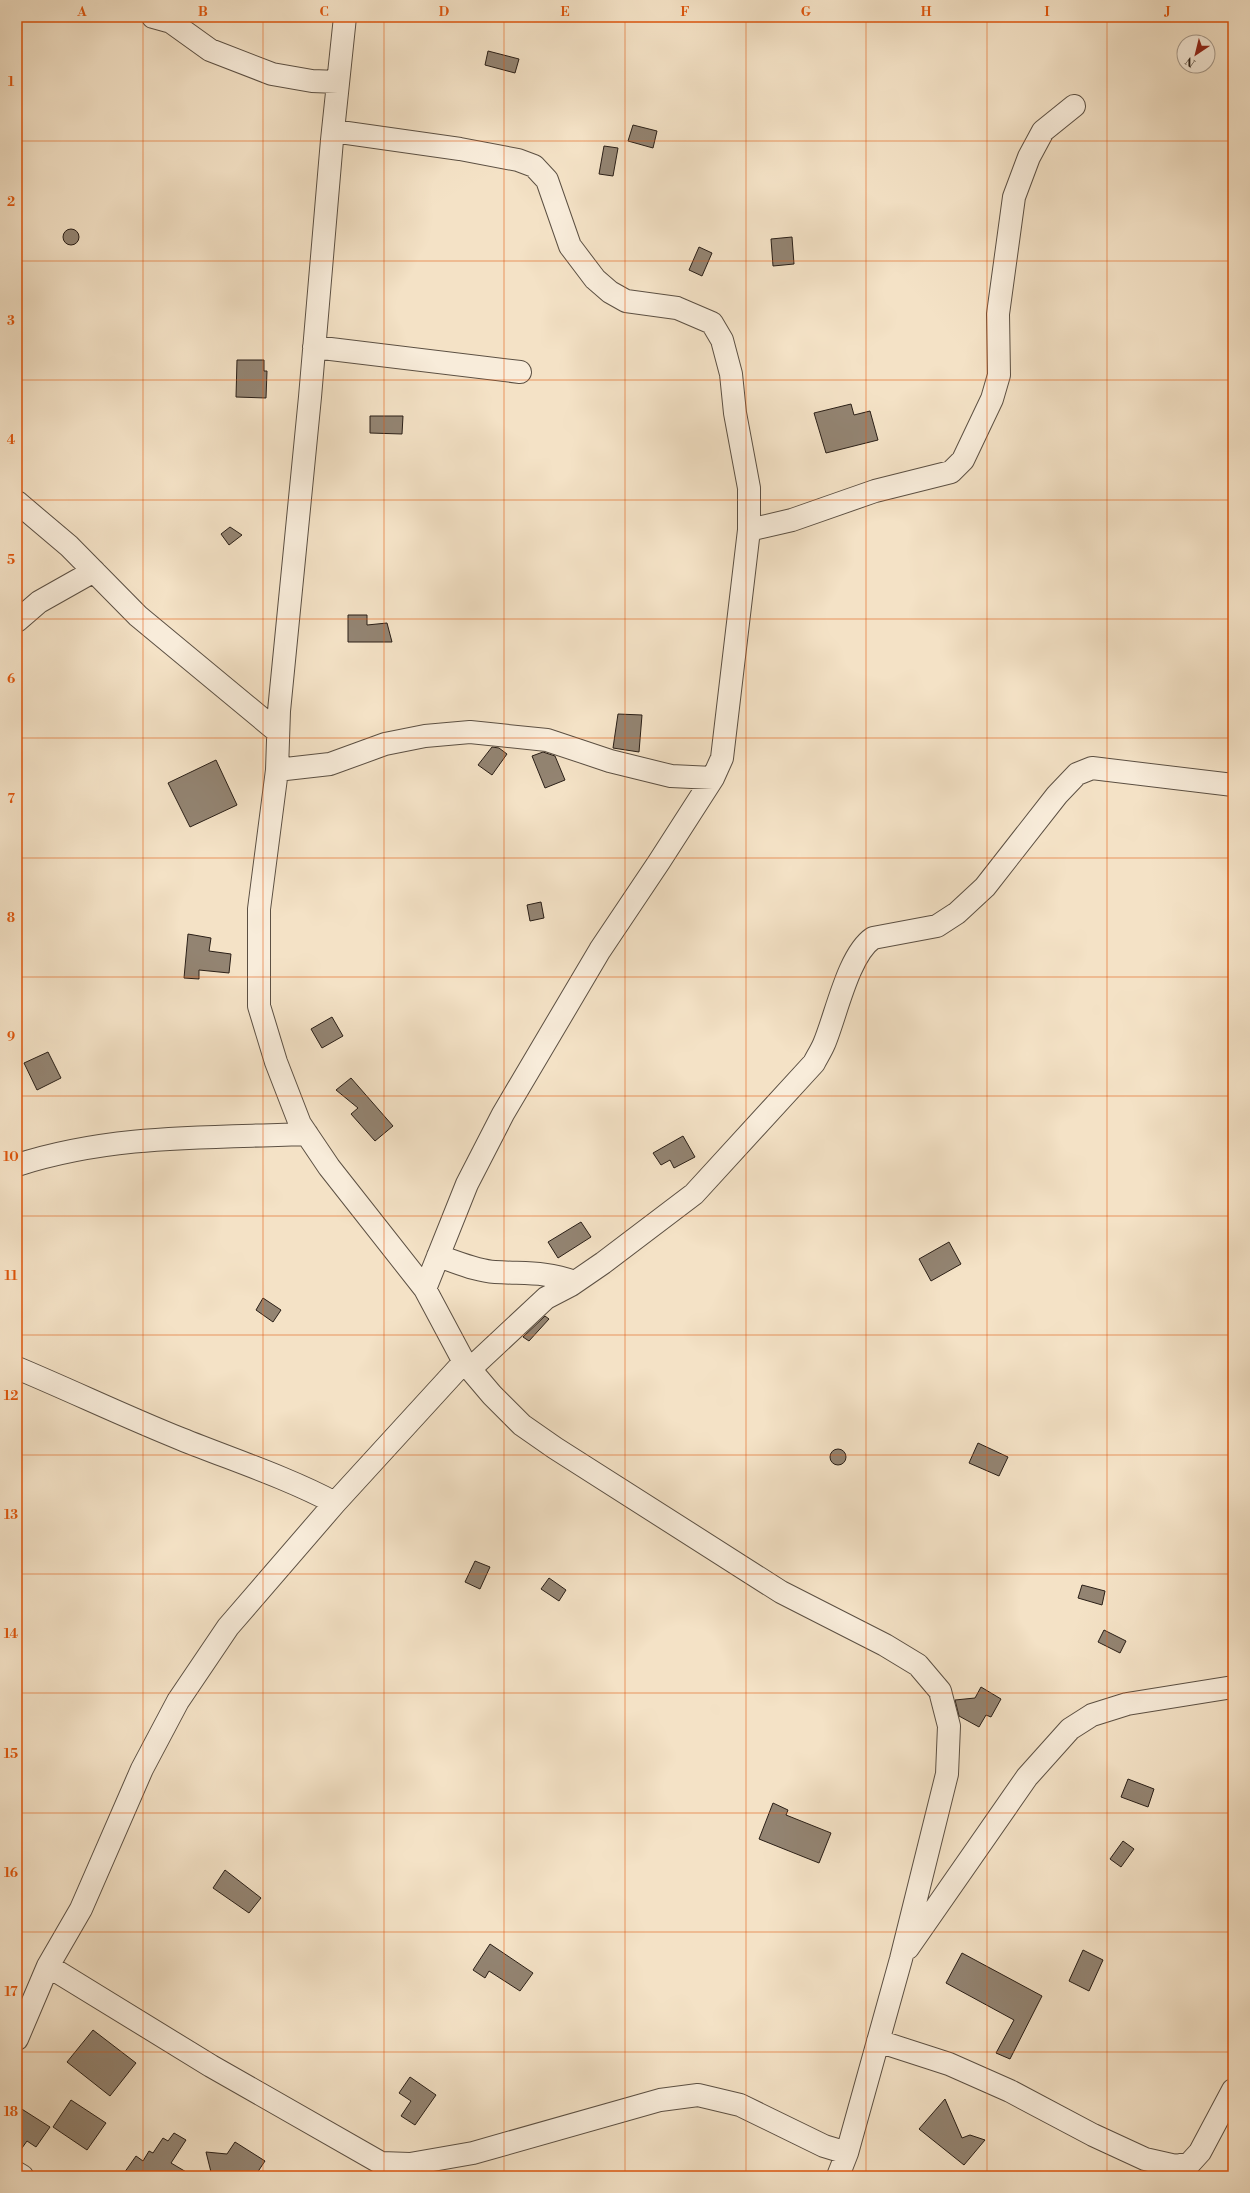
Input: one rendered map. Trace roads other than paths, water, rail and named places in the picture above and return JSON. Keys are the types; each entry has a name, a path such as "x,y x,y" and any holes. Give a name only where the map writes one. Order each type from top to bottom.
{"street":[{"path":"152,17 170,22 210,50 272,74 312,81 338,82"},
{"path":"346,17 333,131 278,732 277,770 259,909 259,1006 276,1062 300,1124 329,1167 425,1289 467,1365 492,1395 522,1425 554,1448 781,1592 892,1649 918,1665 940,1691 949,1726 947,1774 901,1958 847,2153 838,2176"},
{"path":"749,530 792,520 875,491 951,472 963,460 992,399 999,375 998,314 1014,197 1029,157 1043,131 1074,106"},
{"path":"333,131 460,149 518,160 534,166 547,180 570,246 587,269 610,292 626,301 677,308 712,322 722,340 731,374 735,413 749,488 749,530 722,758 713,778 600,950 503,1114 467,1184 425,1289"},
{"path":"314,347 520,372"},
{"path":"17,502 69,546 138,616 278,732"},
{"path":"17,621 39,602 94,571"},
{"path":"277,770 330,764 385,744 425,736 470,732 547,740 610,761 671,776 713,778"},
{"path":"17,2039 48,1966 81,1910 142,1770 178,1701 228,1627 335,1503 467,1365 546,1298 575,1282 694,1194 795,1086 814,1063 824,1045 848,976 866,942 873,938 937,926 957,913 985,887 1057,795 1077,774 1092,768 1233,785"},
{"path":"17,1165 41,1157 108,1144 152,1138 307,1134"},
{"path":"438,1256 478,1269 496,1272 556,1275 575,1282"},
{"path":"17,1368 180,1439 306,1488 335,1503"},
{"path":"901,1958 1028,1777 1070,1730 1092,1715 1127,1704 1233,1686"},
{"path":"48,1966 211,2066 387,2170 410,2164 473,2153 660,2100 698,2095 740,2105 824,2146 847,2153"},
{"path":"878,2042 949,2064 1010,2091 1145,2159 1176,2166 1190,2163 1200,2152 1233,2090"},
{"path":"17,2173 22,2176"}]}
